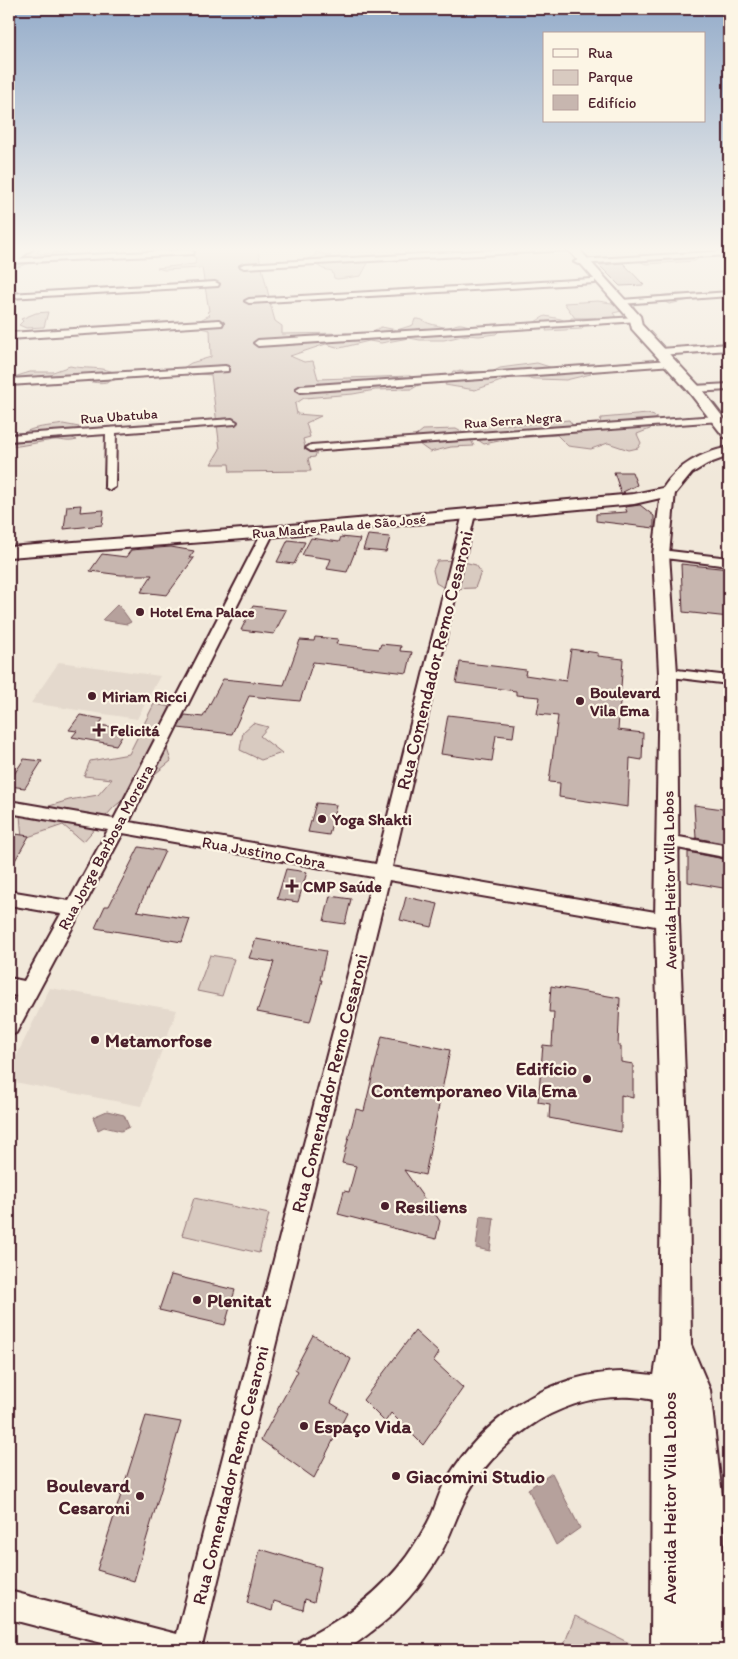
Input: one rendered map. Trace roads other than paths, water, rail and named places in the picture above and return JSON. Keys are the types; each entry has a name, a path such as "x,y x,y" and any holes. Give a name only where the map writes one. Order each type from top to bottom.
{"main road":[{"path":"636,324 694,389 729,434"},
{"name":"Avenida Heitor Villa Lobos","path":"668,492 675,479 687,467 712,455 729,451"},
{"name":"Rua Madre Paula de São José","path":"10,553 634,499 668,492"}],"street":[{"path":"9,336 197,324"},
{"path":"258,343 575,324"},
{"path":"660,352 729,347"},
{"path":"301,389 670,363"},
{"path":"9,382 225,369"},
{"path":"694,389 729,387"},
{"name":"Rua Serra Negra","path":"311,448 717,419"},
{"name":"Rua Ubatuba","path":"9,438 232,422"},
{"path":"110,487 111,431"},
{"name":"Avenida Heitor Villa Lobos","path":"668,492 661,554 668,673 668,921 675,1180 675,1345 681,1389 705,1496 706,1650"},
{"name":"Rua Comendador Remo Cesaroni","path":"185,1650 382,872 469,514"},
{"name":"Rua Jorge Barbosa Moreira","path":"9,1027 118,826 268,532"},
{"path":"661,554 729,562"},
{"path":"668,673 729,680"},
{"name":"Rua Justino Cobra","path":"9,806 668,921"},
{"path":"668,841 729,852"},
{"path":"9,898 73,909"},
{"path":"9,986 28,990"},
{"path":"311,1650 331,1642 359,1626 406,1582 426,1554 442,1523 455,1490 470,1468 492,1441 524,1415 550,1400 588,1388 637,1384 681,1389"},
{"name":"Avenida Heitor Villa Lobos","path":"670,1650 681,1389"},
{"path":"9,1605 185,1650"}],"place":[{"name":"Hotel Ema Palace","path":"140,612"},
{"name":"Miriam Ricci","path":"92,696"},
{"name":"Boulevard Vila Ema","path":"580,701"},
{"name":"Felicitá","path":"99,730"},
{"name":"Yoga Shakti","path":"322,819"},
{"name":"CMP Saúde","path":"292,886"},
{"name":"Metamorfose","path":"95,1040"},
{"name":"Edifício Contemporaneo Vila Ema","path":"587,1079"},
{"name":"Resiliens","path":"385,1206"},
{"name":"Plenitat","path":"197,1300"},
{"name":"Espaço Vida","path":"304,1426"},
{"name":"Giacomini Studio","path":"396,1476"},
{"name":"Boulevard Cesaroni","path":"140,1496"}]}
